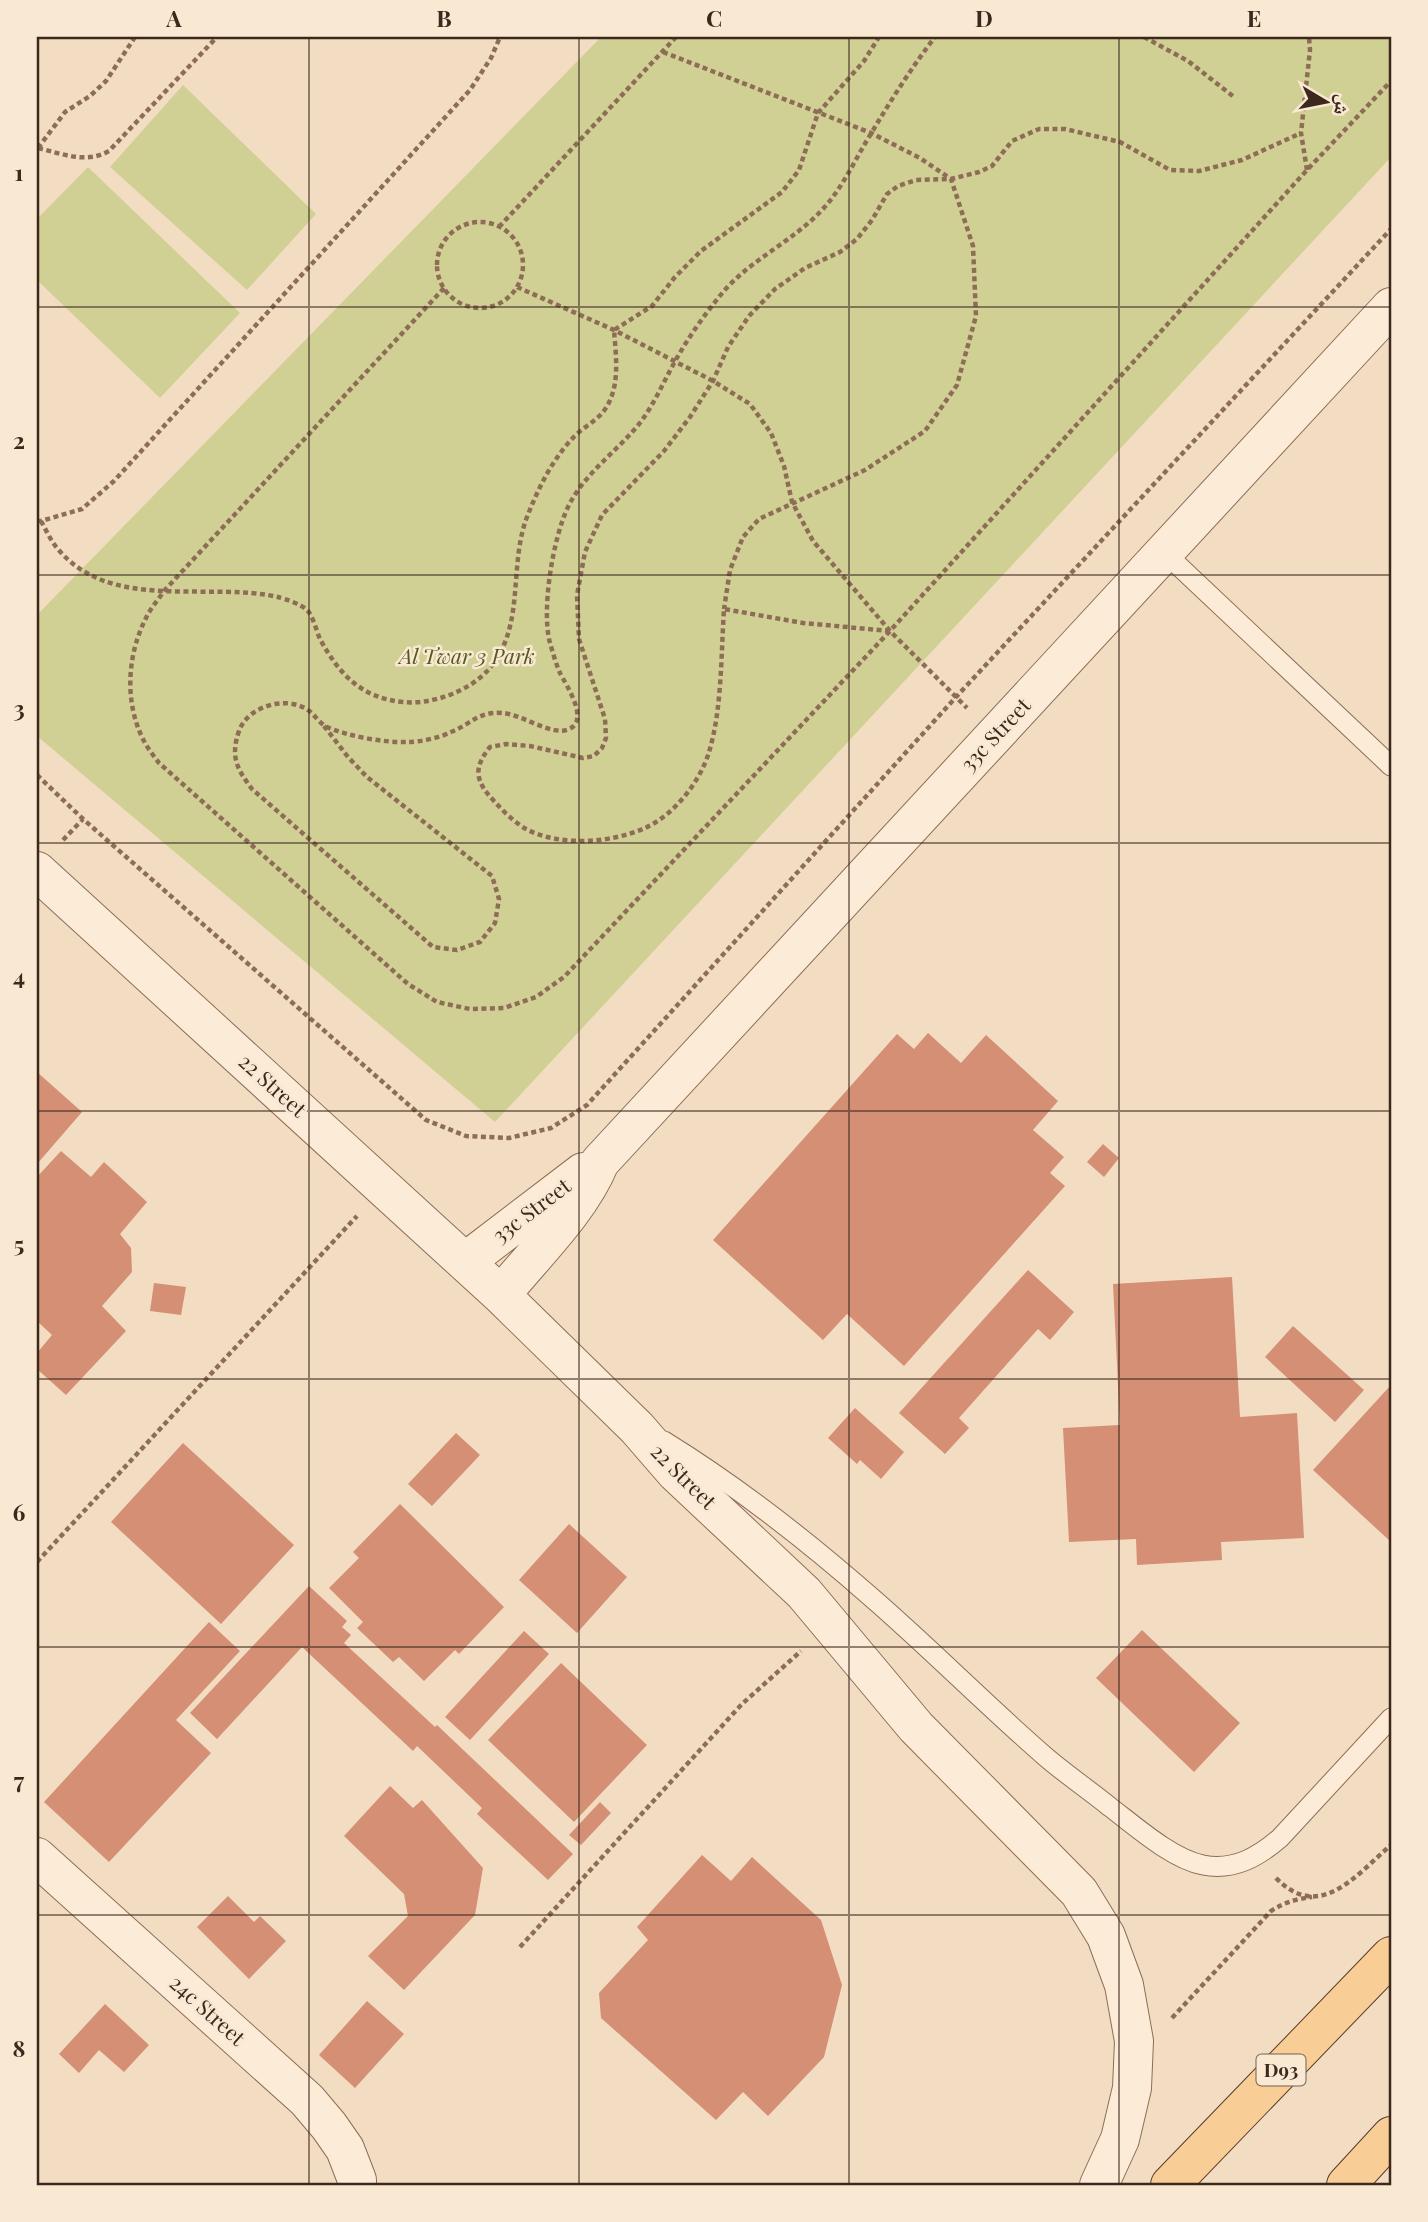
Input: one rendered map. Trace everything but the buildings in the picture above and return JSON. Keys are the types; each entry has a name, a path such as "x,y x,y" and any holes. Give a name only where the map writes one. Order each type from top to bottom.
{"main road":[{"name":"D93","path":"1170,2185 1391,1956"},
{"path":"1346,2185 1391,2136"}],"street":[{"name":"33c Street","path":"465,1262 600,1162 1164,553 1388,318"},
{"name":"22 Street","path":"37,872 501,1295 637,1428 676,1474 804,1593 916,1727 1079,1892 1106,1936 1125,1985 1134,2041 1132,2088 1120,2139 1099,2185"},
{"name":"33c Street","path":"501,1295 570,1211 594,1177 600,1162"},
{"name":"24c Street","path":"37,1857 307,2100 345,2149 357,2183"}],"lane":[{"path":"1164,553 1391,766"},
{"path":"637,1428 691,1458 795,1535 872,1598 1048,1758 1142,1832 1172,1852 1203,1865 1228,1866 1256,1857 1265,1851 1391,1718"}],"path":[{"path":"135,37 106,81 90,96 65,112 37,149 85,158 97,158 109,151 217,37"},
{"path":"500,37 491,58 470,90 114,481 82,509 39,521 57,548 80,570 108,582 140,589 237,592 280,597 306,610 319,637 350,682 376,698 406,703 438,699 467,687 489,670 505,645 514,615 518,558 526,520 551,465 572,438 603,412 613,391 617,363 614,330"},
{"path":"499,227 676,37"},
{"path":"614,330 652,306 675,277 701,251 782,192 799,170 818,113 864,61 879,37"},
{"path":"324,726 367,777 492,876 499,899 495,923 480,942 457,950 433,947 252,789 238,769 234,746 242,723 261,707 284,703 307,709 324,726 380,740 408,742 448,734 484,713 505,713 557,730 568,730 574,725 578,715 576,705 559,670 549,639 547,597 556,546 569,506 595,469 636,429 675,362 721,294 752,264 819,213 845,181 871,133 935,37"},
{"path":"1144,37 1188,61 1234,97"},
{"path":"1307,170 1301,133 1309,62 1308,37"},
{"path":"663,51 871,133 920,158 951,179 973,246 976,316 957,385 925,431 864,470 759,519 743,537 730,570 724,609 717,705 709,752 695,783 679,804 646,828 582,842 553,838 526,829 501,810 485,792 477,777 480,760 491,747 506,744 530,746 583,758 594,756 602,748 606,738 605,719 579,639 577,595 585,552 602,515 664,451 713,381 729,347 749,316 775,289 806,268 840,252 857,239 887,194 898,186 916,180 951,179 992,166 1012,141 1040,129 1065,129 1120,142 1170,170 1199,171 1242,160 1301,133"},
{"path":"444,288 164,591 146,617 134,647 130,678 133,710 143,740 159,763 408,984 437,1002 470,1009 504,1008 536,997 564,978 890,631 1307,170 1391,81"},
{"path":"481,222 499,227 511,235 523,260 517,287 508,298 495,306 481,309 466,306 453,299 444,288 437,271 439,252 448,236 463,225 481,222"},
{"path":"37,775 83,819 426,1120 466,1136 509,1138 551,1128 587,1105 956,697 1391,229"},
{"path":"517,287 614,330 713,381 750,404 771,433 784,466 792,502 813,541 890,631 996,735"},
{"path":"724,609 803,622 890,631"},
{"path":"37,1562 383,1187"},
{"path":"520,1947 742,1704 800,1651 834,1629"},
{"path":"1134,2041 1158,2033 1271,1911 1294,1899 1326,1896 1342,1888 1391,1846"},
{"path":"1265,1851 1268,1865 1285,1887 1297,1894 1312,1897"}],"green space":[{"name":"Al Twar 3 Park","path":"601,37 1391,37 1391,157 495,1122 37,736 37,615"},
{"path":"183,85 316,214 247,290 110,167"},
{"path":"88,167 240,313 160,398 37,280 37,219"}]}
